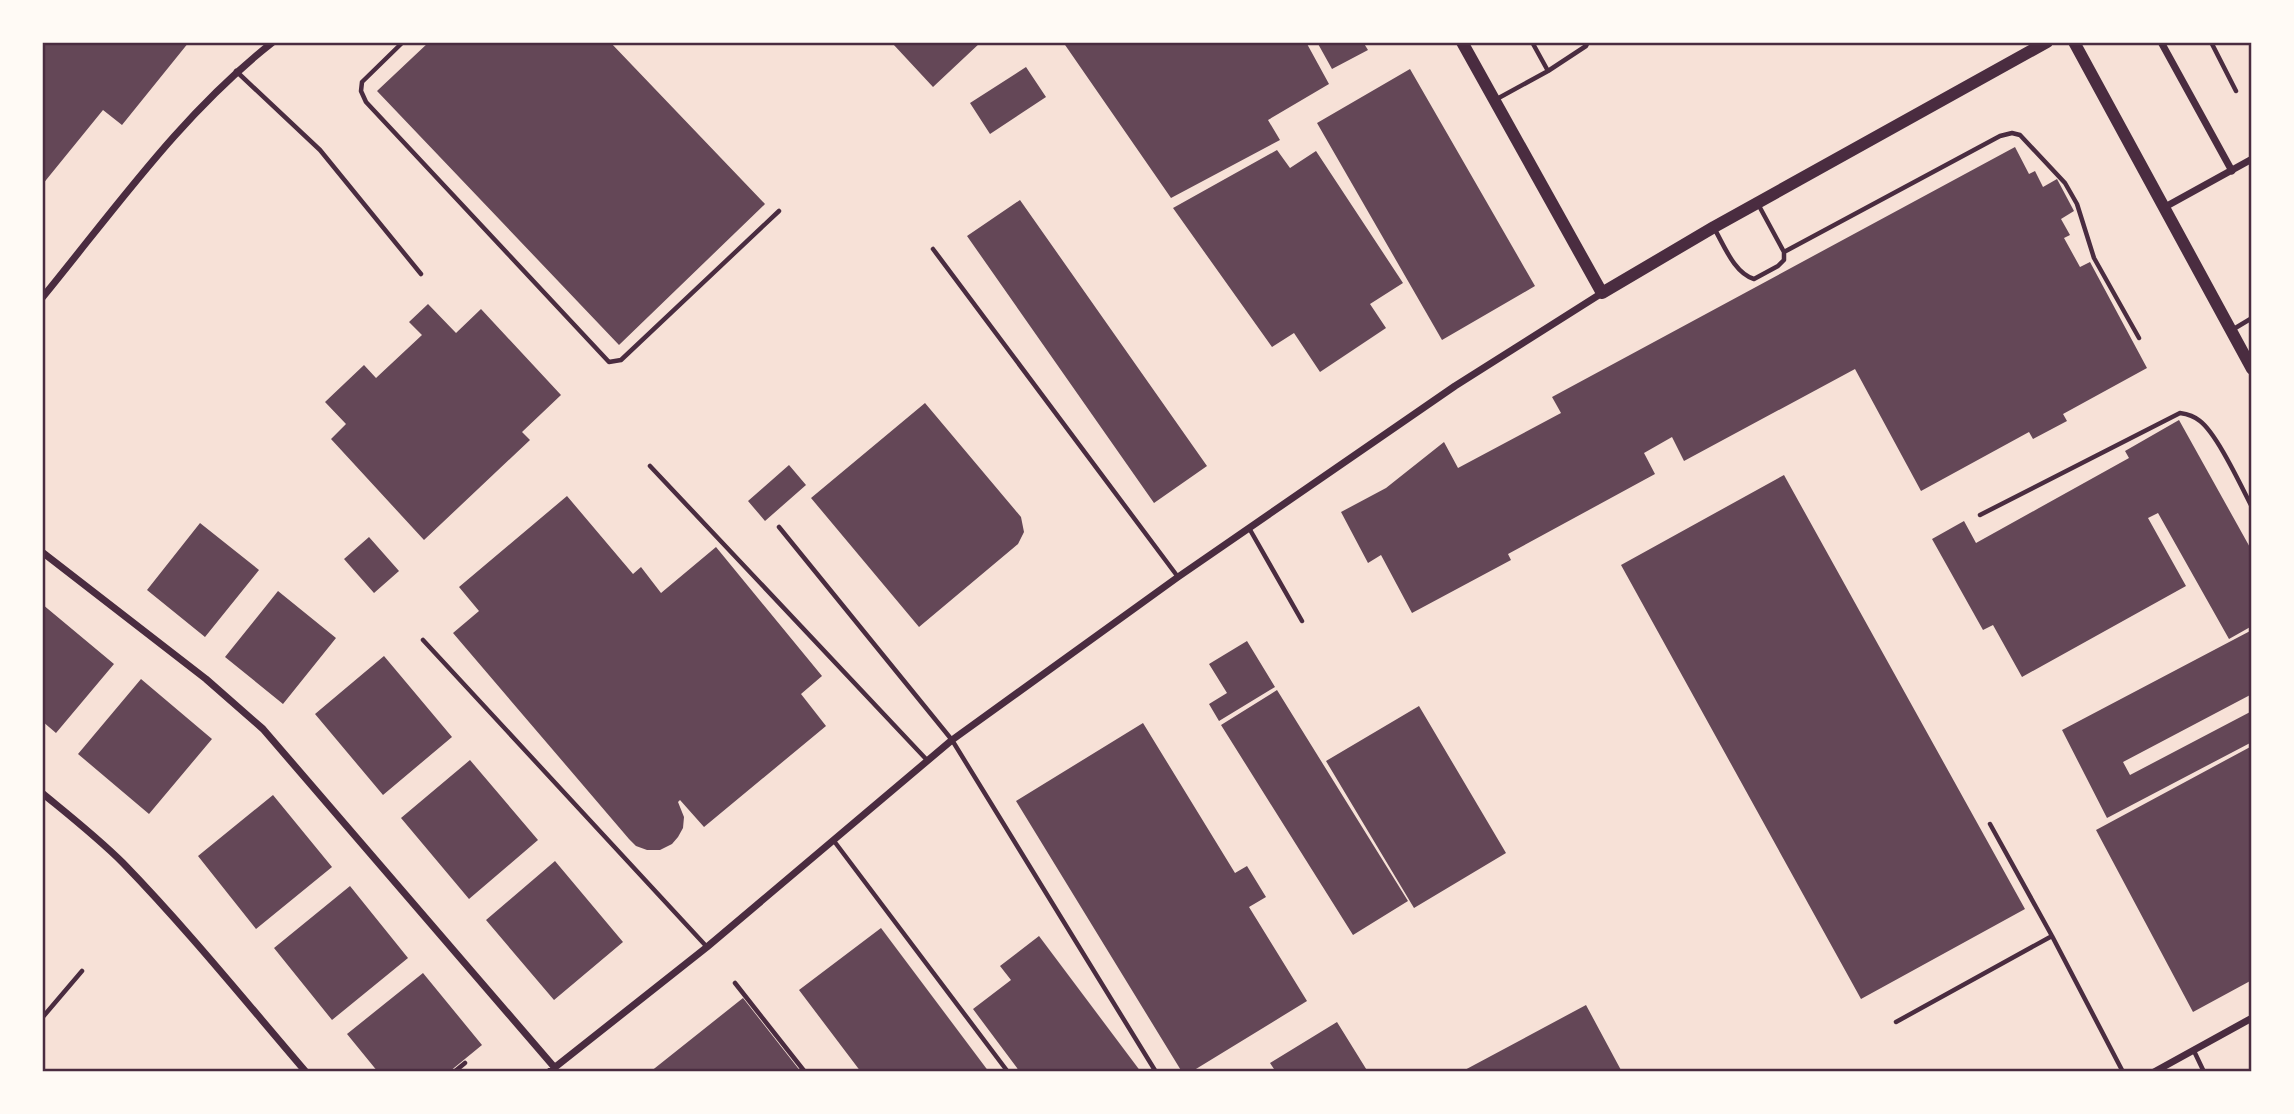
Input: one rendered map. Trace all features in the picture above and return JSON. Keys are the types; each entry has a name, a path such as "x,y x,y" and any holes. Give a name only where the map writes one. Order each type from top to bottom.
{"main road":[{"path":"1462,42 1602,293 1714,227 2047,42"},
{"path":"2074,42 2252,369"}],"street":[{"path":"42,298 179,129 236,71 272,42"},
{"path":"2161,42 2232,171"},
{"path":"2165,207 2252,159"},
{"path":"42,552 206,679 262,729 328,803 552,1070 707,947 952,740 1248,528 1455,386 1602,293"},
{"path":"42,793 91,833 130,871 306,1072"},
{"path":"2154,1072 2252,1017"}],"lane":[{"path":"403,42 362,82 361,92 366,102 609,362 621,360 779,211"},
{"path":"1532,42 1548,71"},
{"path":"1495,101 1548,71 1588,42"},
{"path":"2211,42 2236,91"},
{"path":"236,71 320,150 421,274"},
{"path":"1784,252 2000,136 2012,133 2020,135 2065,183 2077,205 2094,258 2139,338"},
{"path":"1714,227 1745,276 1754,279 1778,266 1784,260 1784,252 1757,203"},
{"path":"933,249 1178,577"},
{"path":"2231,330 2252,318"},
{"path":"1980,515 2180,413 2188,414 2211,432 2252,507"},
{"path":"650,466 926,760"},
{"path":"779,527 952,740 1156,1072"},
{"path":"1248,528 1302,621"},
{"path":"423,640 707,947"},
{"path":"1990,824 2123,1072"},
{"path":"832,840 1008,1072"},
{"path":"1896,1022 2052,936"},
{"path":"42,1018 82,971"},
{"path":"735,983 805,1072"},
{"path":"2193,1050 2204,1072"},
{"path":"454,1072 465,1063"}],"building":[{"path":"42,42 189,42 122,125 103,110 42,185"},
{"path":"429,42 610,42 765,204 619,345 377,91"},
{"path":"981,42 933,87 893,44"},
{"path":"1063,42 1306,42 1329,84 1268,120 1280,140 1171,198"},
{"path":"1317,42 1363,42 1368,50 1332,69"},
{"path":"1026,67 1046,97 990,134 970,103"},
{"path":"1410,69 1535,286 1442,340 1317,123"},
{"path":"2015,147 2029,174 2035,171 2043,187 2057,179 2074,211 2061,219 2070,235 2064,238 2080,267 2090,262 2147,368 2063,414 2067,421 2033,439 2029,432 1921,491 1855,369 1684,461 1672,437 1644,453 1655,474 1508,554 1511,560 1412,613 1381,555 1368,563 1341,512 1386,488 1444,442 1458,468 1561,413 1552,397"},
{"path":"1277,150 1290,168 1316,151 1403,283 1370,304 1386,328 1320,372 1294,333 1272,347 1173,208"},
{"path":"1020,200 1207,466 1154,503 967,236"},
{"path":"428,304 456,333 481,309 561,395 522,432 530,440 424,540 331,439 346,424 325,402 364,365 376,378 422,335 409,322"},
{"path":"925,403 1021,517 1024,532 1018,544 919,627 811,498"},
{"path":"2179,420 2252,551 2252,626 2229,639 2158,513 2148,518 2186,586 2022,677 1993,625 1983,630 1932,539 1964,521 1976,543 2129,458 2125,451"},
{"path":"789,465 806,485 765,521 748,501"},
{"path":"1784,475 2025,909 1861,999 1621,565"},
{"path":"567,496 633,574 641,567 661,593 716,547 822,676 801,694 826,726 704,827 680,800 678,802 684,817 683,828 672,844 660,850 647,850 636,846 629,839 453,633 479,611 459,587"},
{"path":"200,523 259,570 205,637 147,590"},
{"path":"369,537 399,571 374,593 344,559"},
{"path":"278,591 336,638 283,704 225,657"},
{"path":"42,604 114,664 56,733 42,721"},
{"path":"2252,630 2252,694 2123,762 2130,775 2252,711 2252,742 2107,818 2062,730"},
{"path":"1247,641 1275,687 1219,721 1209,704 1227,693 1209,664"},
{"path":"384,656 452,737 383,795 315,714"},
{"path":"141,679 212,739 149,814 78,754"},
{"path":"1277,690 1408,901 1353,935 1221,725"},
{"path":"1419,706 1506,853 1414,908 1326,761"},
{"path":"1143,723 1235,873 1247,866 1266,897 1249,907 1307,1001 1191,1072 1182,1072 1016,801"},
{"path":"2252,746 2252,980 2193,1012 2096,830"},
{"path":"470,760 538,840 469,899 401,818"},
{"path":"273,795 332,867 256,929 198,856"},
{"path":"555,861 623,942 554,1000 486,920"},
{"path":"350,886 408,958 332,1020 274,948"},
{"path":"881,928 989,1072 861,1072 799,990"},
{"path":"1039,936 1141,1072 1020,1072 973,1009 1011,980 1000,966"},
{"path":"423,973 482,1045 449,1072 378,1072 347,1034"},
{"path":"743,998 801,1072 650,1072"},
{"path":"1586,1005 1622,1072 1461,1072"},
{"path":"1337,1022 1368,1072 1276,1072 1270,1063"}]}
